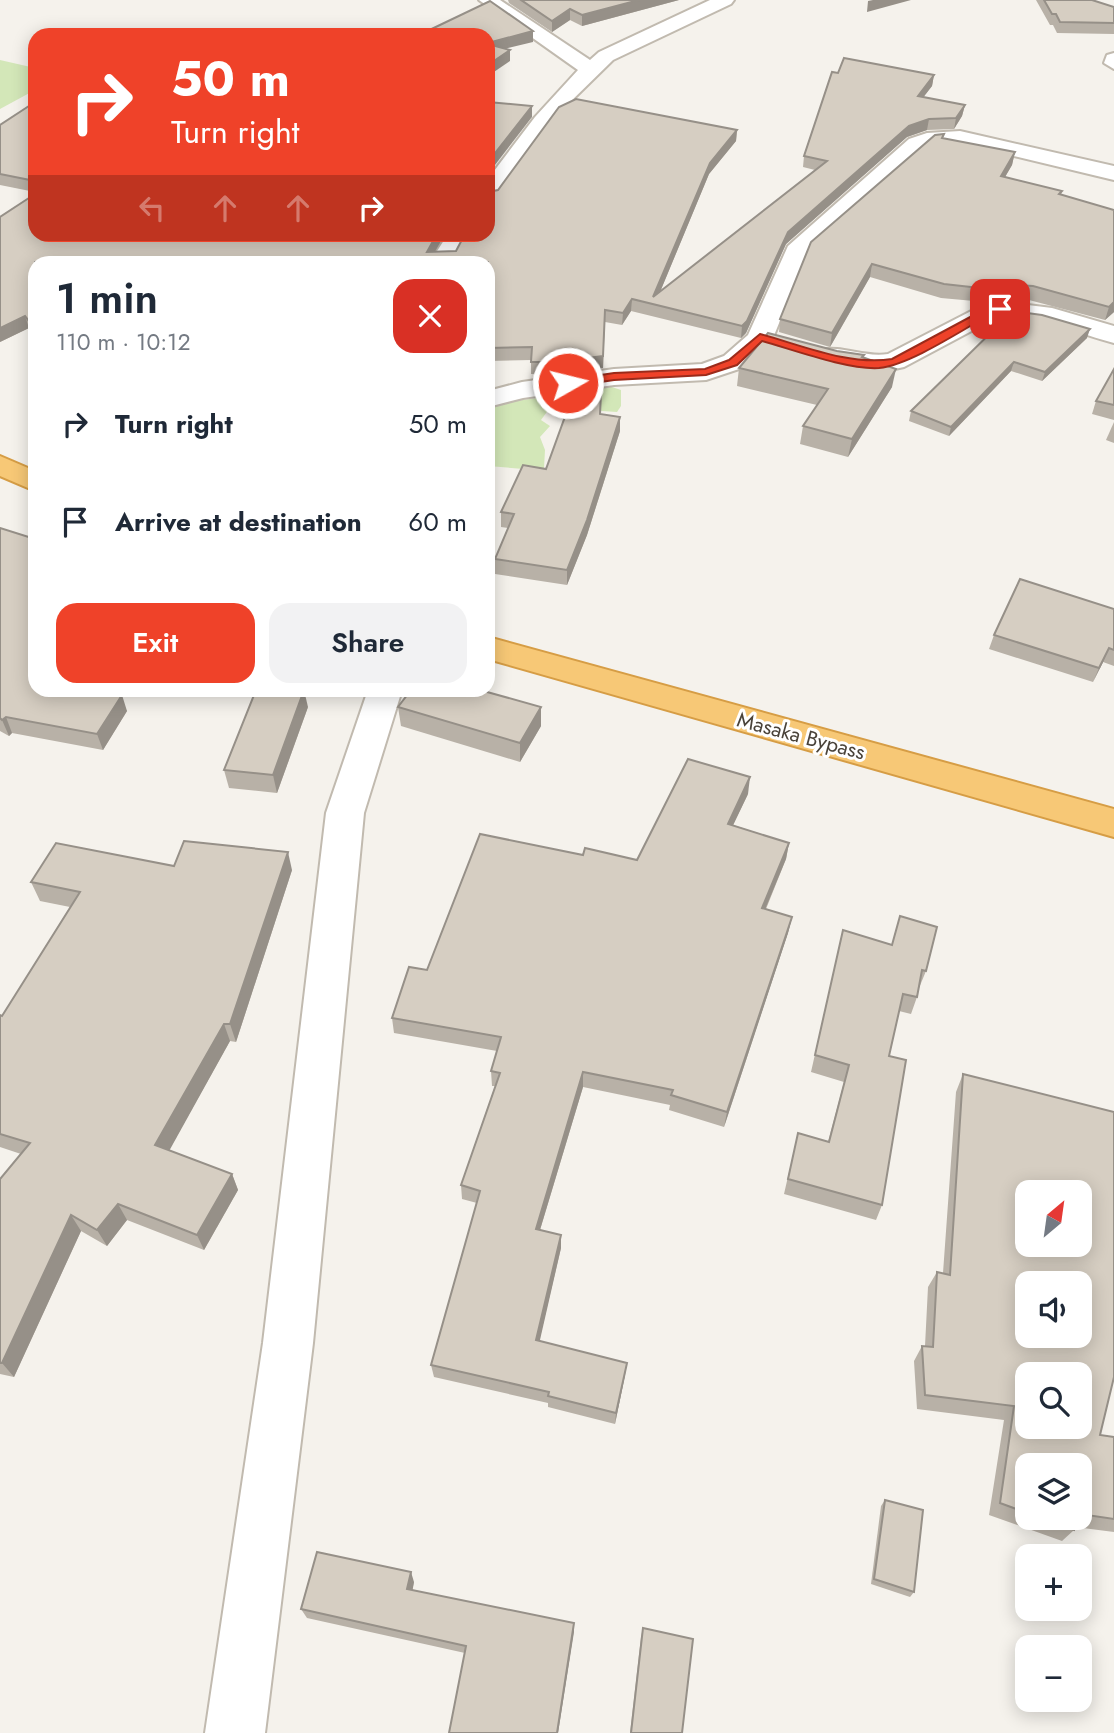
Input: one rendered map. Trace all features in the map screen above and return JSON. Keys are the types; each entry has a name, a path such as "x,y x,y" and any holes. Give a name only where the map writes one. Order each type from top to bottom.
{"highway":[{"path":"0,466 28,479"},
{"name":"Masaka Bypass","path":"495,650 1114,823"}],"street":[{"path":"488,0 590,69"},
{"path":"495,185 522,146 590,69 606,56 725,0"},
{"path":"495,397 522,390 614,377 706,372 733,362 760,338 796,251 917,144 927,139 960,137 1114,173"},
{"path":"760,338 854,362 877,365 895,361 988,312 1000,309 1051,315 1114,335"},
{"path":"235,1733 288,1343 345,813 383,697"}],"green space":[{"path":"0,60 28,66 28,94 0,109"},
{"path":"609,386 621,390 621,406 617,412 572,409 561,404 557,394 559,388"},
{"path":"537,398 549,409 541,420 550,426 540,437 545,450 544,468 536,470 495,467 495,404"}],"building":[{"path":"521,0 639,0 582,15 570,9 552,21"},
{"path":"1044,0 1092,0 1114,7 1114,23 1060,22"},
{"path":"490,1 533,31 495,41 495,28 434,28"},
{"path":"495,46 510,50 495,60"},
{"path":"844,58 934,75 918,96 965,105 956,118 929,119 909,126 788,232 747,321 742,326 632,299 623,313 605,310 603,356 531,362 532,347 495,348 495,256 28,256 28,320 25,316 0,328 0,217 28,199 28,242 433,242 427,252 456,251 461,242 495,242 495,191 559,107 576,99 737,130 710,163 653,297 827,161 804,156 832,72 838,73"},
{"path":"495,103 532,106 495,153"},
{"path":"28,107 28,180 0,174 0,125"},
{"path":"944,134 942,138 1015,152 1001,176 1062,191 1059,194 1114,210 1114,302 1109,307 1033,286 1015,285 989,289 944,284 872,264 832,333 780,319 811,242 935,135"},
{"path":"1013,311 1042,315 1090,329 1045,372 1014,362 951,427 911,411"},
{"path":"768,333 837,351 864,355 862,357 896,369 852,439 803,426 828,389 739,368"},
{"path":"1114,369 1114,405 1096,401"},
{"path":"602,375 600,414 620,417 587,520 567,570 495,559 514,514 501,512 523,465 546,469 579,378"},
{"path":"0,528 28,537 28,697 121,697 97,734 0,718"},
{"path":"1020,579 1114,609 1114,650 1109,648 1099,668 994,635"},
{"path":"495,694 541,707 520,743 398,707 406,697 495,697"},
{"path":"253,697 301,697 273,775 224,770"},
{"path":"688,759 750,777 728,824 789,843 762,908 792,917 727,1112 671,1095 673,1090 583,1072 536,1229 561,1235 536,1340 627,1363 616,1413 548,1396 549,1392 431,1365 480,1191 461,1185 500,1073 491,1071 501,1037 392,1018 409,967 427,970 480,834 583,855 585,848 637,860"},
{"path":"184,841 288,852 230,1024 224,1024 155,1145 232,1174 197,1235 118,1204 97,1230 71,1215 0,1363 0,1179 30,1143 0,1134 0,1015 2,1016 80,892 31,882 56,843 174,866"},
{"path":"900,916 937,927 926,971 922,970 917,997 903,994 889,1056 906,1060 882,1205 788,1179 798,1133 829,1142 849,1065 815,1055 843,930 892,945"},
{"path":"963,1074 1114,1112 1114,1377 1100,1435 1114,1437 1114,1519 1092,1516 1092,1453 1015,1453 1015,1509 1000,1503 1014,1406 925,1395 922,1346 933,1347 937,1272 950,1275"},
{"path":"885,1500 923,1510 914,1592 874,1579"},
{"path":"317,1552 411,1572 407,1589 574,1623 557,1733 449,1733 466,1646 301,1609"},
{"path":"643,1628 693,1639 682,1733 631,1733"}],"route":[{"path":"568,383 614,377 706,372 733,362 760,338 854,362 877,365 895,361 988,312 1000,309"}]}
